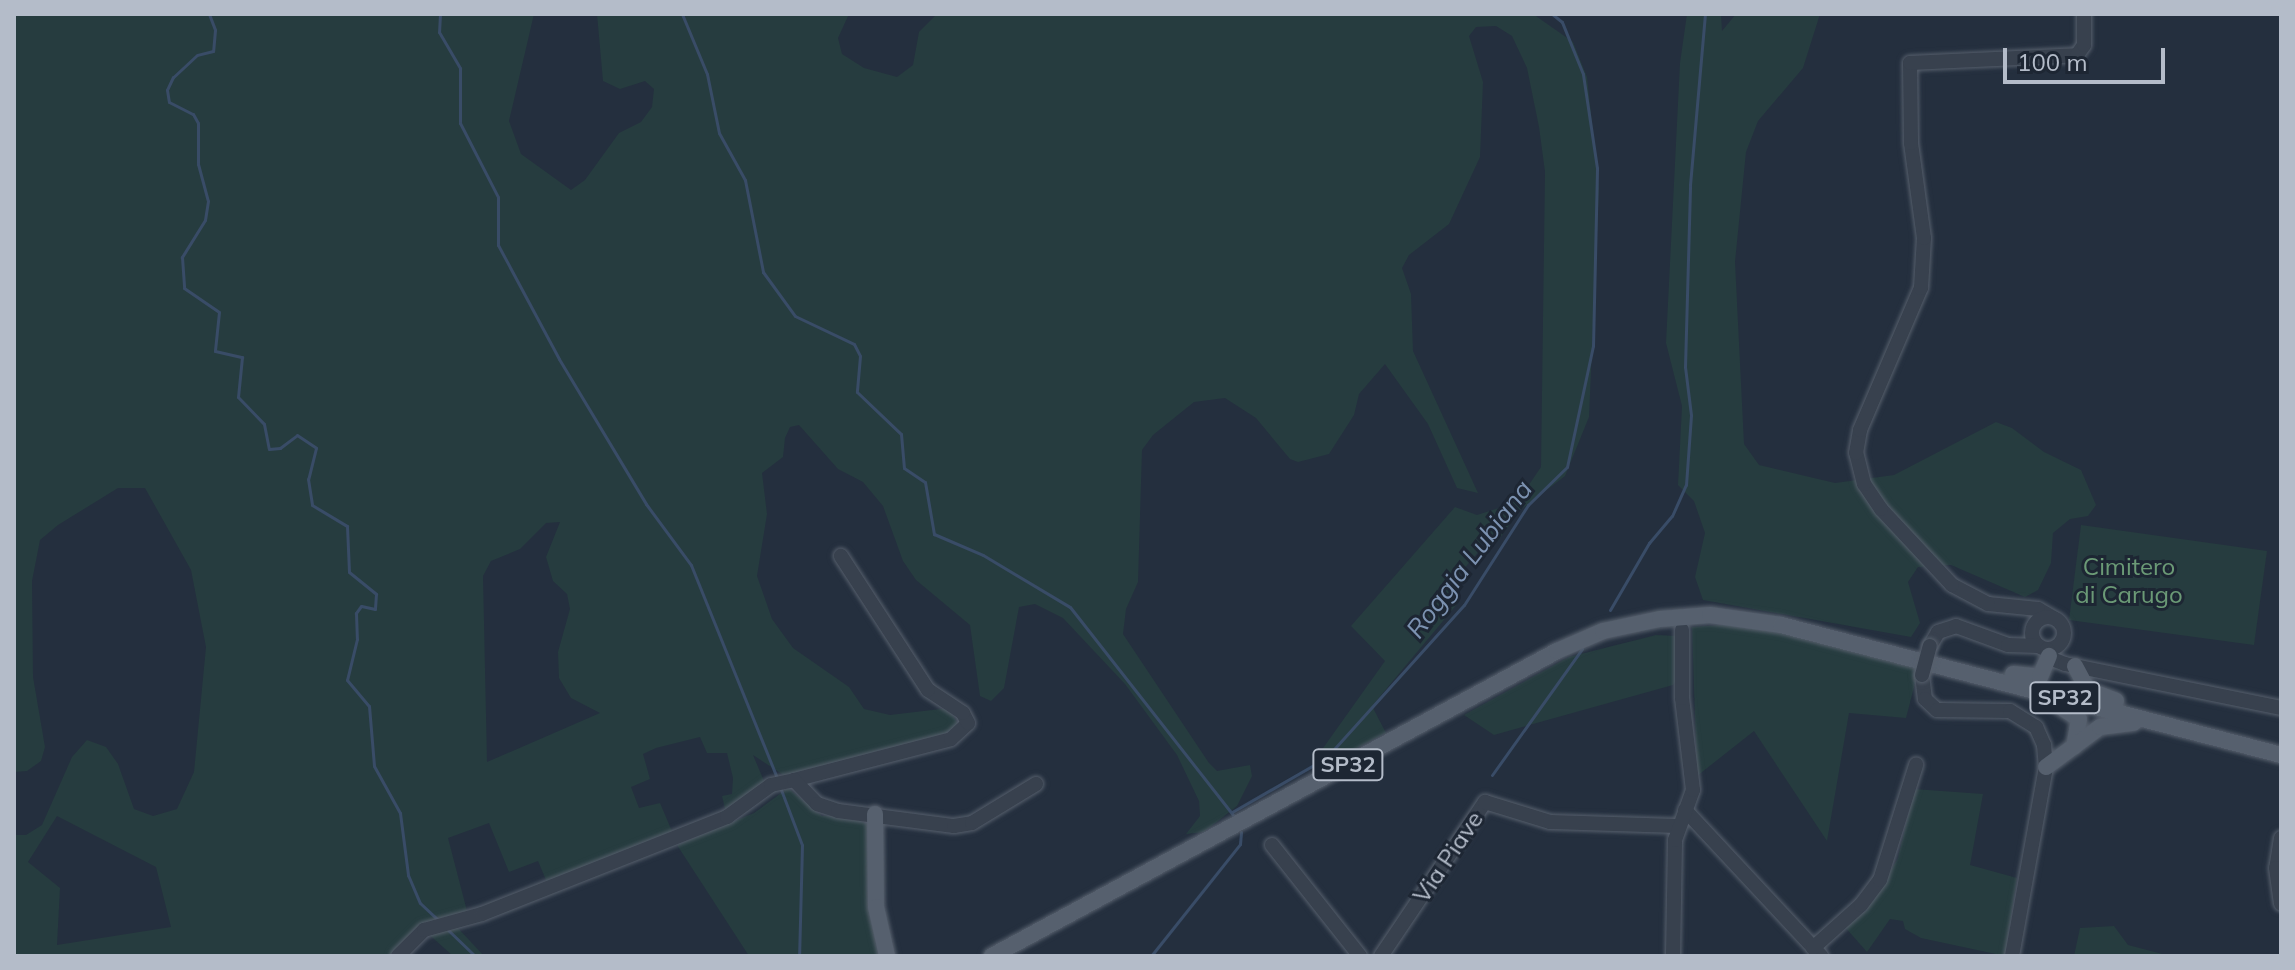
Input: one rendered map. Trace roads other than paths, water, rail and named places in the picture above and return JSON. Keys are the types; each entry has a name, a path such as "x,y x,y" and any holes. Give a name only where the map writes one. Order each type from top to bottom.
{"main road":[{"name":"SP32","path":"992,956 1044,931 1557,651 1603,631 1660,619 1710,615 1781,625 2281,755"},
{"path":"1941,666 1966,664 2036,679 2046,672 2038,643"},
{"path":"2075,666 2088,690 2142,709 2161,723"},
{"path":"1972,674 1985,686 2076,712 2080,728 2074,747"},
{"path":"2046,767 2111,724 2161,723"},
{"path":"875,814 876,907 887,956"},
{"name":"SP32","path":"1007,956 1044,931"}],"street":[{"path":"2075,666 2063,626 2052,617 2038,609 1988,604 1952,585 1881,509 1856,463 1860,430 1921,288 1924,226 1911,143 1908,67 1918,60 2077,55 2084,45 2084,14"},
{"path":"398,956 424,930 727,817 771,785 951,739 968,723 963,713 928,690 841,556"},
{"path":"2018,608 2030,615 2038,643 2075,666 2281,708"},
{"path":"2038,643 2042,618 2052,617"},
{"path":"2012,956 2046,767 2041,737 2029,721 2010,711 1941,712 1925,699 1922,675 1930,646 1938,632 1956,626 1999,643 2038,643 2056,647 2064,635"},
{"path":"1673,956 1671,880 1678,826 1693,779 1682,698 1682,630"},
{"path":"1685,810 1817,952 1880,880 1916,765"},
{"path":"794,780 827,808 954,826 972,823 1036,784"},
{"name":"Via Piave","path":"1381,956 1485,802 1550,822 1678,826"},
{"path":"2281,838 2276,868 2281,904"},
{"path":"1272,845 1360,956"}],"waterway":[{"path":"209,14 215,30 213,51 197,55 173,77 167,90 169,102 193,114 198,123 198,164 208,201 205,220 182,257 184,288 219,312 215,351 242,357 238,397 264,424 269,449 280,448 297,435 316,448 308,479 312,505 347,526 349,572 376,594 375,609 361,606 356,613 357,639 347,680 369,706 374,766 400,813 408,875 420,903 438,920"},
{"path":"440,14 439,32 460,68 460,123 498,197 498,245 559,359 646,504 691,565 778,780"},
{"path":"682,14 707,74 719,133 745,180 763,272 795,316 854,344 860,356 857,392 901,434 904,468 925,482 934,534 983,555 1070,607 1233,815"},
{"name":"Roggia Lubiana","path":"1232,812 1326,758 1464,605 1528,505 1567,467 1593,346 1597,168 1583,74 1562,22 1552,14"},
{"path":"1610,610 1649,543 1672,516 1686,485 1691,415 1685,367 1690,185 1705,14"},
{"path":"14,430 14,460"},
{"path":"1492,775 1582,649"},
{"path":"780,787 802,845 799,956"},
{"path":"1151,956 1240,844 1241,832"},
{"path":"446,928 475,956"}],"park label":[{"name":"Cimitero di Carugo","path":"2129,581"}]}
